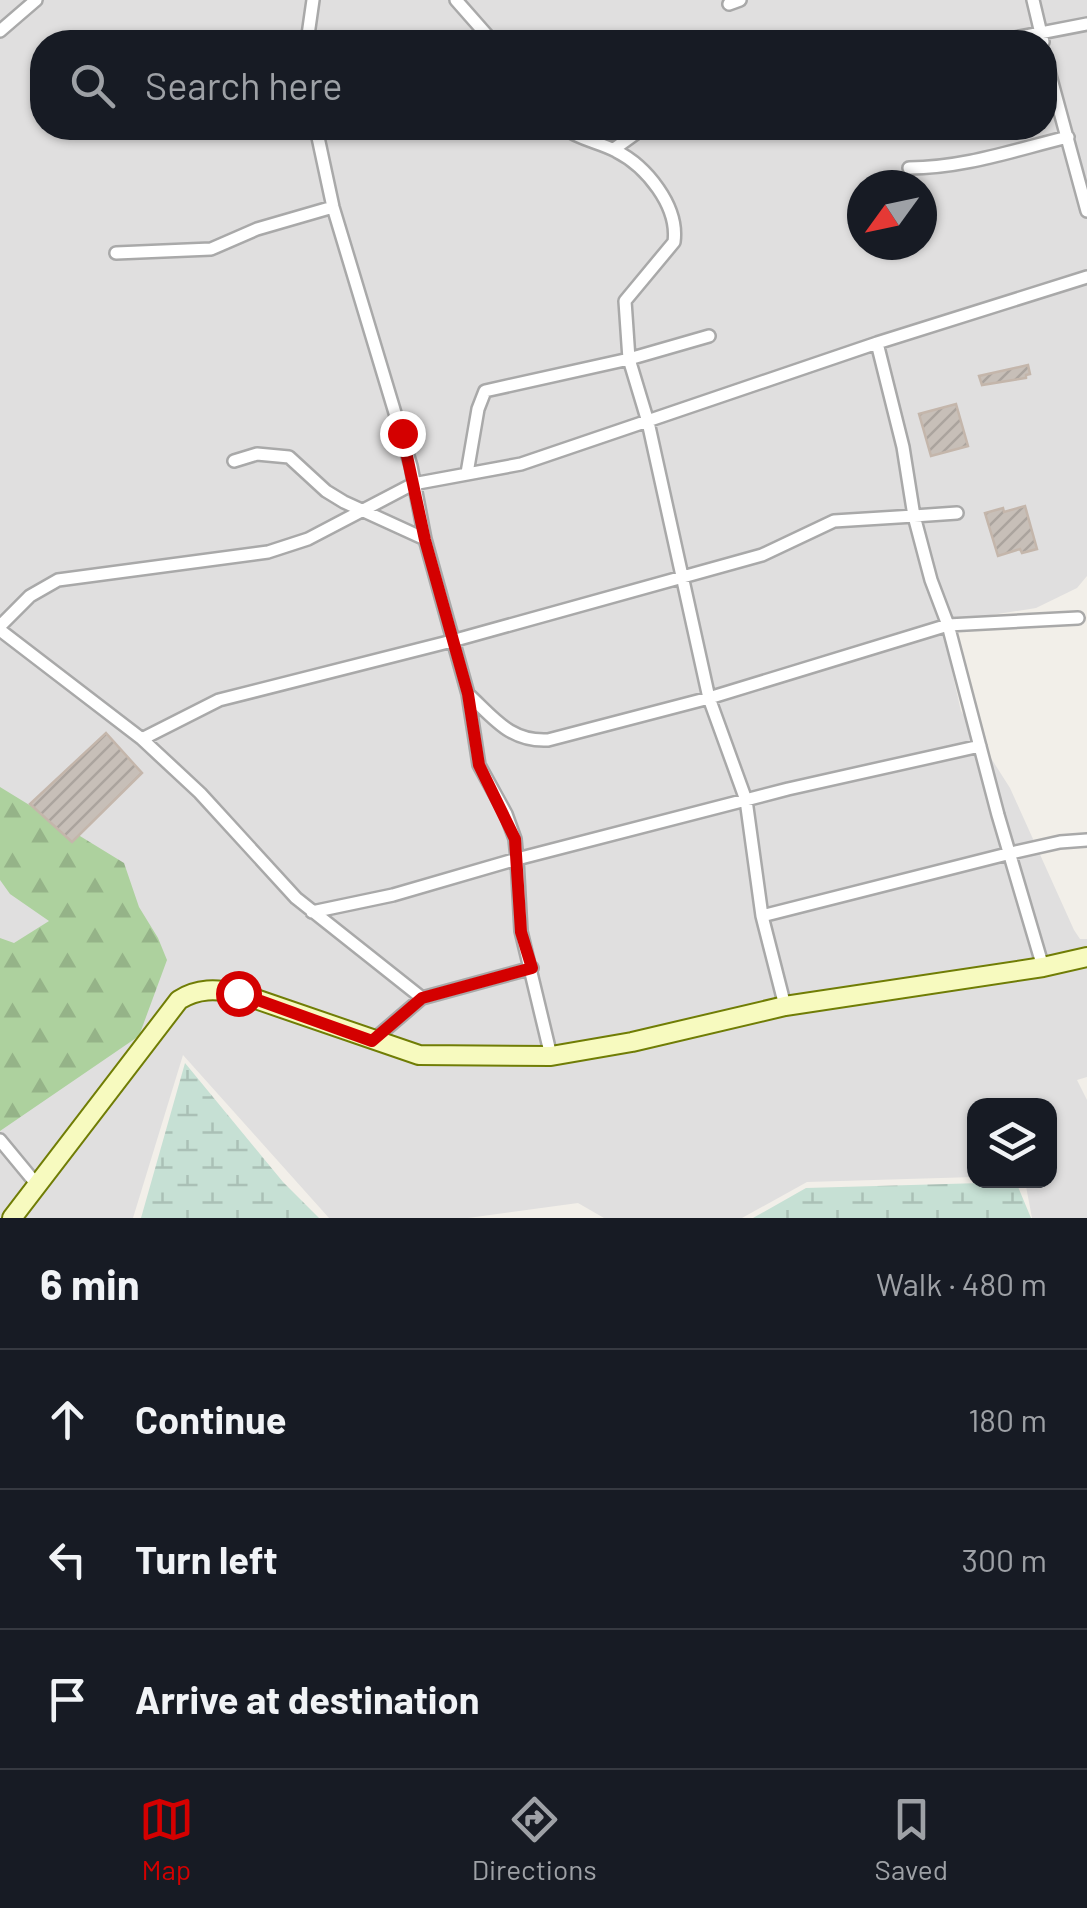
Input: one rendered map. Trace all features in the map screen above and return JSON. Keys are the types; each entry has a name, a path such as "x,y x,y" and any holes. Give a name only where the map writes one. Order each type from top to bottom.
{"street":[{"path":"0,31 36,0"},
{"path":"309,30 313,0"},
{"path":"456,0 482,30"},
{"path":"1033,0 1040,30"},
{"path":"1057,33 1087,24"},
{"path":"1057,98 1087,211"},
{"path":"1057,139 1068,136"},
{"path":"319,140 334,207 402,433 425,540 468,694 479,765 510,826 517,860 521,932 552,1056"},
{"path":"593,140 614,149 653,182 674,218 674,242 625,300 629,358 648,422 710,698 746,800 762,916 784,1006"},
{"path":"614,149 626,140"},
{"path":"909,168 945,168 1054,140"},
{"path":"116,253 211,248 257,229 334,207"},
{"path":"422,998 312,912 272,874 200,793 142,738 0,628 30,596 58,580 268,552 308,539 413,484 521,464 877,342 1087,277"},
{"path":"467,473 478,409 486,391 710,336"},
{"path":"877,342 914,516 1043,967"},
{"path":"234,461 257,454 289,457 326,491 425,540"},
{"path":"142,738 219,700 452,641 762,555 834,521 957,513"},
{"path":"468,694 514,736 528,741 548,740 710,698 948,625 1078,618"},
{"path":"312,912 393,896 746,800 980,746"},
{"path":"762,916 1011,853 1087,840"},
{"path":"12,1218 179,1000 202,990 238,993 432,1058 552,1056 632,1042 784,1006 1043,967 1087,956"},
{"path":"372,1041 422,998 532,968"},
{"path":"0,1140 38,1186"}],"shaded area":[{"path":"0,0 1087,0 1087,576 1077,588 1036,608 941,623 961,711 1010,788 1074,930 1080,939 1087,939 1087,1077 1077,1080 1087,1100 1087,1218 1032,1218 1026,1188 1057,1188 1057,1098 967,1098 967,1177 807,1182 742,1218 604,1218 578,1203 468,1218 329,1218 183,1055 133,1218 0,1218"}],"green space":[{"path":"0,787 124,863 139,907 167,960 139,1036 0,1131 0,938 14,943 49,921 10,894 0,880"},
{"path":"185,1063 283,1182 319,1218 141,1218"},
{"path":"967,1183 967,1188 1018,1188 1031,1218 753,1218 806,1188"}],"building":[{"path":"1028,365 1030,374 1026,378 982,385 979,376"},
{"path":"956,404 968,446 931,456 919,414"},
{"path":"1025,506 1037,549 1022,553 1020,549 998,556 985,513"},
{"path":"106,733 142,773 72,842 30,804"}],"route":[{"path":"238,993 372,1041 422,998 532,968 521,932 515,839 496,793 479,765 468,694 425,540 402,433"}]}
